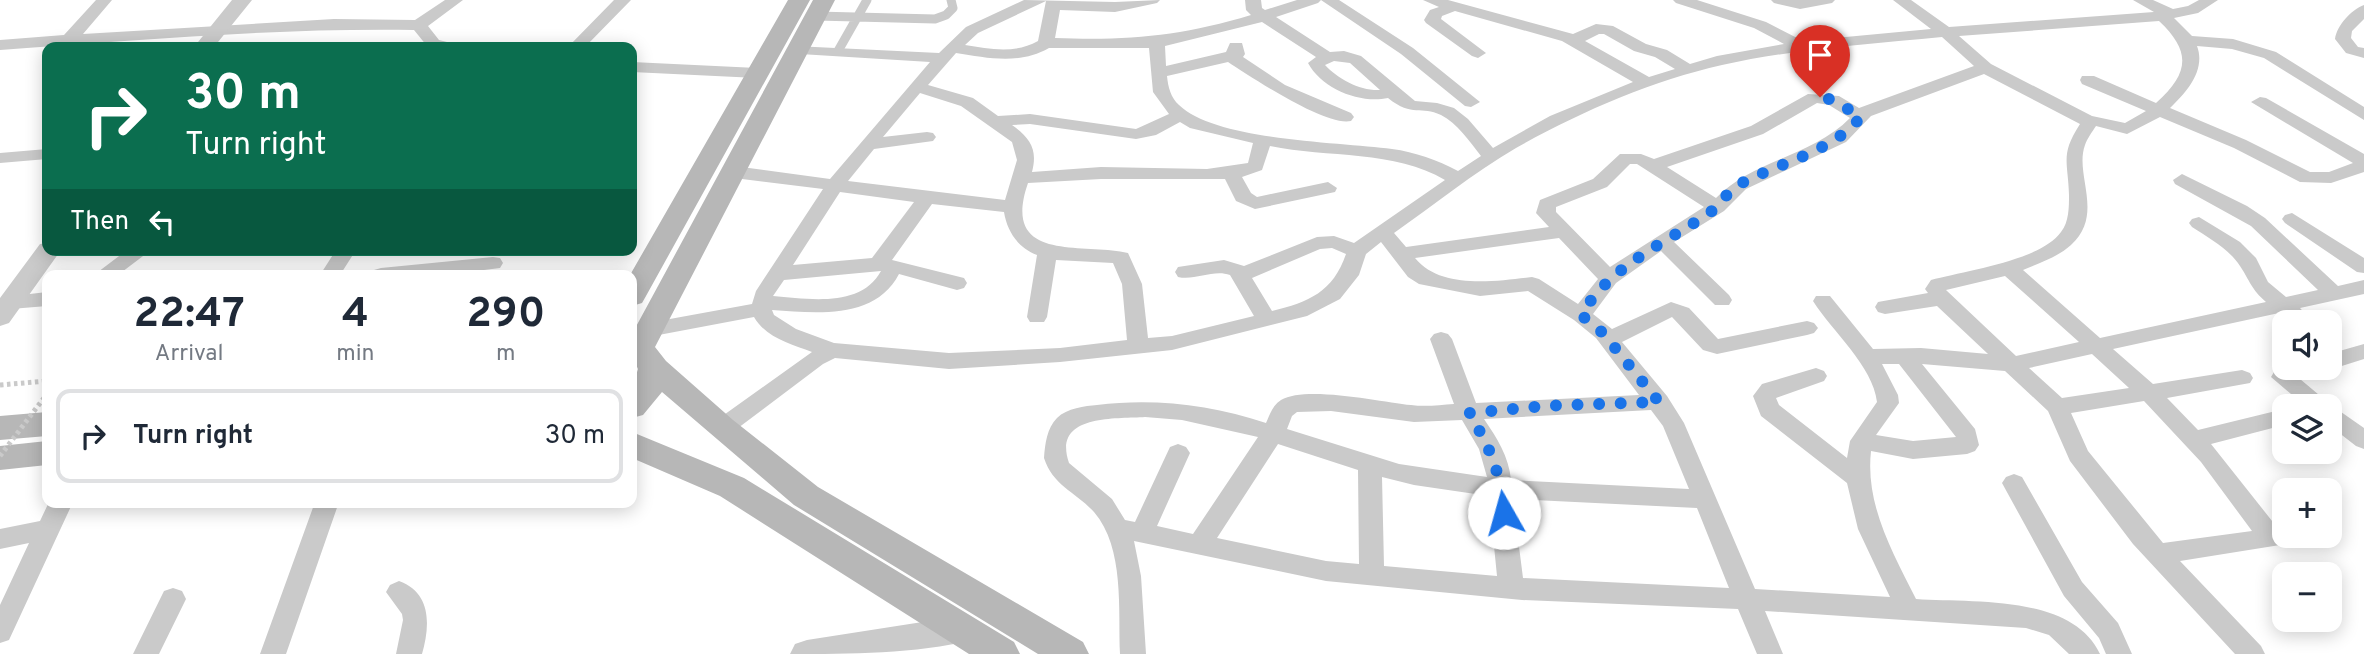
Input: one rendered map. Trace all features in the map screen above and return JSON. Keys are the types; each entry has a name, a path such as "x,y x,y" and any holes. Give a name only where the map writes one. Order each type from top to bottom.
{"main road":[{"path":"637,402 653,382 643,348 800,49 813,5"},
{"path":"637,287 757,73 813,5"},
{"path":"643,348 722,428 806,496 1070,654"},
{"path":"0,428 42,424"},
{"path":"637,446 732,487 1001,654"},
{"path":"0,457 42,453"}],"street":[{"path":"70,39 104,0"},
{"path":"208,42 242,0"},
{"path":"0,45 219,29 334,24 419,25 456,0"},
{"path":"581,42 623,0"},
{"path":"832,351 777,328 765,320 761,306 763,296 836,184 947,53 972,30 1013,9 1049,2 1115,7 1152,0"},
{"path":"1253,0 1254,10 1327,57"},
{"path":"800,49 1021,55 1046,43 1157,43 1313,0"},
{"path":"1329,0 1407,51 1471,102"},
{"path":"1432,0 1453,7 1488,7 1573,41 1647,83"},
{"path":"1682,0 1755,23 1800,46"},
{"path":"1755,23 1782,1 1800,4 1827,0"},
{"path":"1900,0 1947,33 1985,68 2090,122 2104,122 2127,129 2157,110 2187,82 2190,54 2186,40 2166,15 2141,0"},
{"path":"722,428 815,359 832,351 847,350 949,361 1060,355 1172,343 1300,311 1333,295 1349,275 1357,251 1492,157 1556,121 1647,83 1717,61 1800,46 2166,15 2193,10 2210,0"},
{"path":"1046,43 1049,2"},
{"path":"1453,7 1436,13 1432,20 1478,53"},
{"path":"2364,10 2344,30 2343,39 2352,50 2364,53"},
{"path":"419,25 433,42"},
{"path":"1573,41 1596,29 1607,29 1640,48 1661,53 1688,70"},
{"path":"1159,74 1237,54 1236,46 1210,30"},
{"path":"2186,40 2233,44 2270,55 2364,115"},
{"path":"1157,43 1163,99 1179,116 1196,124 1319,149 1406,155 1435,164 1459,180"},
{"path":"1392,92 1366,94 1325,75 1316,66 1334,54 1347,55 1374,74 1406,104 1449,112 1492,157"},
{"path":"1231,56 1279,89 1345,117"},
{"path":"637,67 757,73"},
{"path":"1581,315 1609,278 1717,207 1739,185 1840,138 1865,112 1985,68"},
{"path":"2088,80 2240,144 2308,178 2332,177 2364,164"},
{"path":"917,87 967,102 1020,139 1027,159 1014,191 1013,206 1017,226 1028,241 1047,251 1070,256 1121,258 1132,284 1138,346"},
{"path":"1653,166 1757,130 1814,98 1833,100 1861,117"},
{"path":"2260,102 2364,164"},
{"path":"997,121 1030,119 1136,134 1150,131 1179,116"},
{"path":"2090,122 2076,144 2074,154 2078,215 2065,241 2009,269 1938,285 1935,289 1941,298 2057,407 2078,455 2158,554 2252,654"},
{"path":"867,145 927,137"},
{"path":"1020,178 1100,173 1245,172 1256,166 1263,139"},
{"path":"0,158 42,154"},
{"path":"1609,278 1546,213 1547,204 1600,183 1626,158 1641,159 1717,207"},
{"path":"734,172 983,205 1013,206"},
{"path":"1231,173 1243,197 1255,203 1328,188"},
{"path":"2182,180 2258,222 2334,294"},
{"path":"643,348 761,306 810,306 855,301 870,295 882,285 886,265 927,197"},
{"path":"2292,219 2364,267"},
{"path":"2199,223 2243,255 2260,286 2288,310"},
{"path":"1401,254 1565,231"},
{"path":"1383,232 1415,272 1426,279 1480,289 1531,284 1581,315 1608,340 1673,423 1770,654"},
{"path":"1662,241 1722,300"},
{"path":"1240,275 1318,243 1334,242 1357,251"},
{"path":"1037,317 1047,251"},
{"path":"6,309 45,256"},
{"path":"111,270 132,256"},
{"path":"427,270 492,263"},
{"path":"777,274 834,267 886,265 957,283"},
{"path":"1185,272 1224,266 1237,270 1266,319"},
{"path":"2009,269 2149,393 2193,440 2271,538 2158,554"},
{"path":"1867,357 2014,364 2364,287"},
{"path":"1885,307 1941,298"},
{"path":"6,309 42,300"},
{"path":"1823,301 1867,357 1888,403 1861,441 1859,479 1866,521 1908,608"},
{"path":"1608,340 1671,309 1682,313 1711,345 1717,346 1807,328"},
{"path":"1441,339 1469,413 1490,447 1502,488 1511,588"},
{"path":"1861,441 1913,450 1967,444 1967,435 1905,357"},
{"path":"1816,376 1770,390 1764,396 1765,404 1769,410 1859,479"},
{"path":"2057,407 2242,378"},
{"path":"2286,380 2304,394"},
{"path":"1199,545 1274,432 1282,412 1290,405 1331,403 1415,414 1659,402"},
{"path":"1705,499 1502,488 1399,473 1239,421 1152,409 1128,409 1071,419 1063,426 1055,452 1056,464 1065,475 1130,531 1326,570 1511,588 1908,608 2043,621 2057,626 2087,654"},
{"path":"2193,440 2272,421"},
{"path":"2342,423 2364,440"},
{"path":"1133,654 1126,557 1130,531 1178,453"},
{"path":"1370,464 1372,575"},
{"path":"2014,483 2073,589 2109,631 2119,654"},
{"path":"1,627 58,508"},
{"path":"273,654 325,508"},
{"path":"0,540 46,530"},
{"path":"399,592 414,606 418,618 410,654"},
{"path":"146,654 173,599"},
{"path":"807,654 961,630"}],"lane":[{"path":"838,51 867,0"},
{"path":"813,5 858,17 944,18 953,8 951,0"}],"path":[{"path":"0,385 42,381"},
{"path":"0,457 42,401"}],"route":[{"path":"1504,513 1498,466 1490,447 1469,413 1545,406 1659,402 1603,333 1581,315 1609,278 1717,207 1731,190 1840,138 1861,117 1833,100 1820,97"}]}
